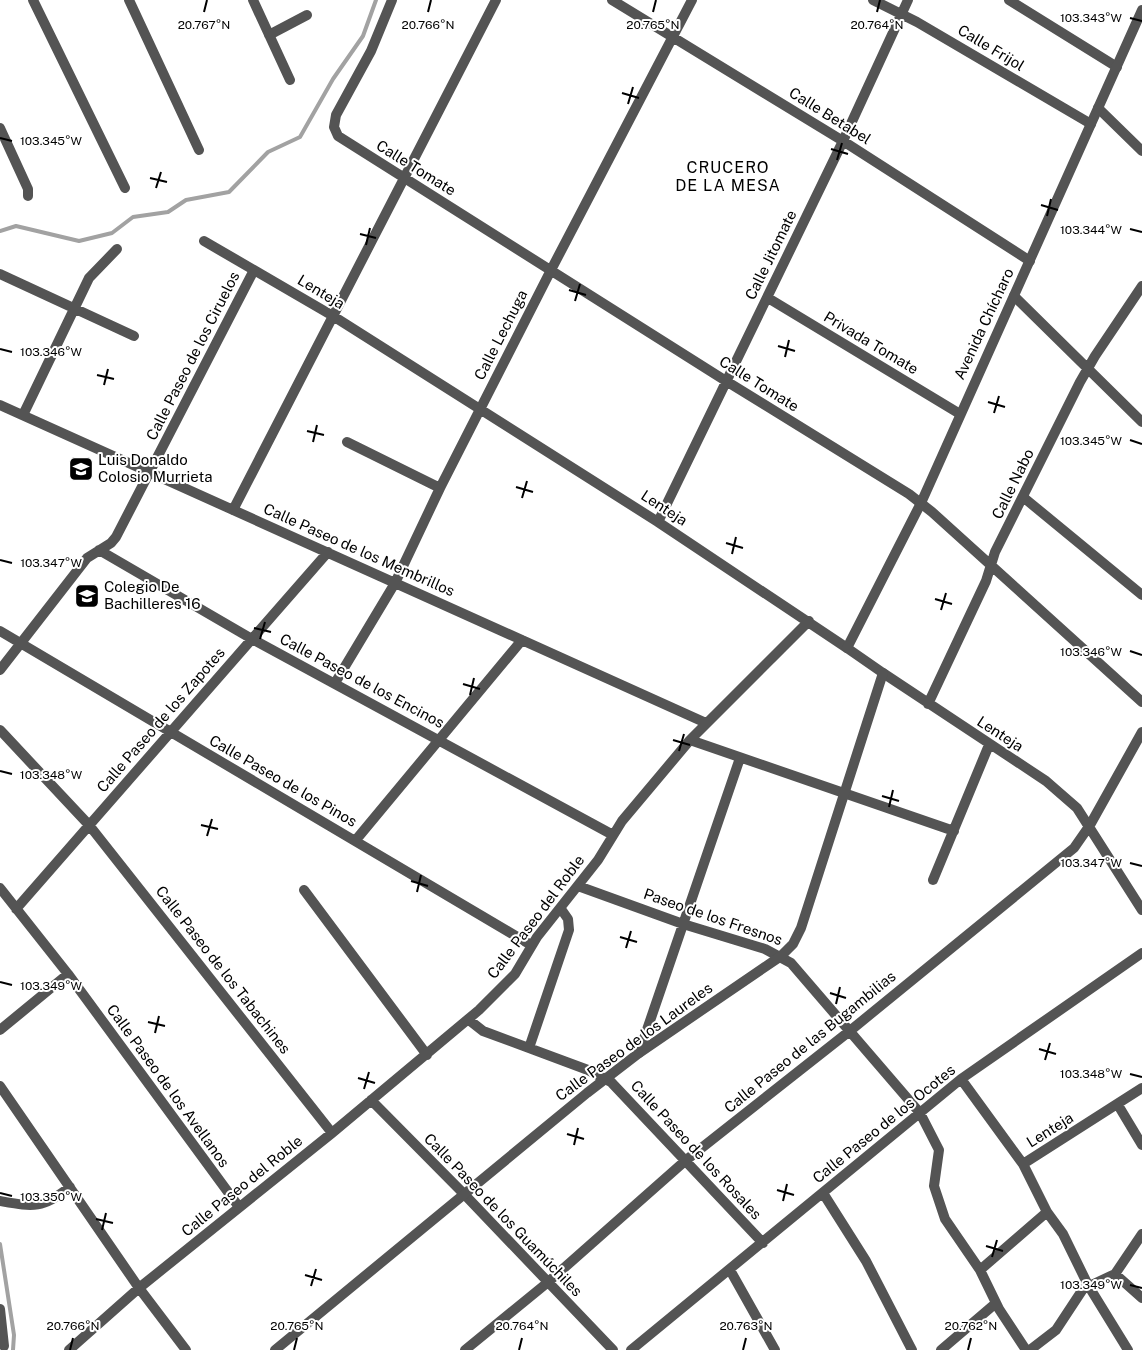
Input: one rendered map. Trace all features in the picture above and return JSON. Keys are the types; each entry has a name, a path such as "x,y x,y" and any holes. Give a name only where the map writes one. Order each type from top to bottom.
{"street":[{"path":"33,0 125,188"},
{"path":"129,0 199,150"},
{"path":"253,0 290,80"},
{"name":"Calle Tomate","path":"392,0 371,51 336,115 334,127 338,136 726,382 921,502 1142,702"},
{"path":"233,510 496,0"},
{"name":"Calle Betabel","path":"612,0 843,141 1030,261"},
{"name":"Calle Lechuga","path":"335,683 395,583 440,488 551,270 692,0"},
{"name":"Calle Frijol","path":"873,0 902,14 1091,124"},
{"name":"Calle Jitomate","path":"658,522 768,298 908,0"},
{"path":"1008,0 1116,68"},
{"name":"Avenida Chícharo","path":"847,648 921,502 1142,10"},
{"path":"269,35 307,15"},
{"path":"1098,108 1142,151"},
{"path":"0,128 28,189 28,196"},
{"name":"Lenteja","path":"204,241 333,316 480,411 658,522 809,621 1062,794 1077,808 1090,825 1142,910"},
{"path":"23,415 93,271 116,249"},
{"name":"Calle Paseo de los Ciruelos","path":"0,670 19,643 87,558 111,543 116,537 254,270"},
{"path":"0,274 134,336"},
{"name":"Calle Nabo","path":"928,704 1023,497 1087,369 1140,293"},
{"path":"1014,296 1142,422"},
{"name":"Privada Tomate","path":"768,298 960,414"},
{"name":"Calle Paseo de los Membrillos","path":"0,405 706,723"},
{"path":"347,442 440,488"},
{"path":"1023,497 1142,595"},
{"name":"Calle Paseo de los Encinos","path":"99,550 252,639 613,835"},
{"name":"Calle Paseo de los Zapotes","path":"16,908 328,552"},
{"name":"Calle Paseo del Roble","path":"69,1350 139,1288 332,1134 469,1020 515,974 531,945 598,860 613,835 633,808 690,740 809,621"},
{"name":"Calle Paseo de los Pinos","path":"0,631 531,945"},
{"path":"355,842 441,741 522,640"},
{"name":"Calle Paseo de los Laureles","path":"275,1350 605,1079 639,1053 781,956 793,944 801,928 883,673"},
{"name":"Calle Paseo de los Tabachines","path":"0,730 89,825 332,1134"},
{"name":"Calle Paseo de las Bugambilias","path":"465,1350 547,1282 685,1161 851,1030 1074,848 1090,825 1141,737"},
{"path":"690,740 846,792 954,831"},
{"path":"933,880 954,831 961,808 989,745"},
{"path":"639,1053 740,758"},
{"name":"Paseo de los Fresnos","path":"578,886 683,924 781,956 791,963 851,1030 920,1113 939,1150 934,1186 945,1220 980,1270 996,1303 1028,1350"},
{"name":"Calle Paseo de los Avellanos","path":"0,888 68,974 239,1207"},
{"path":"304,890 427,1055"},
{"path":"529,1048 569,930 568,919 561,908"},
{"name":"Calle Paseo de los Ocotes","path":"631,1350 961,1079 1142,953"},
{"path":"0,1030 68,974"},
{"name":"Calle Paseo de los Rosales","path":"469,1020 483,1031 588,1070 618,1088 763,1243"},
{"path":"961,1079 1023,1164 1047,1212 1063,1234 1088,1286 1128,1350"},
{"path":"0,1086 139,1288 186,1350"},
{"name":"Lenteja","path":"1023,1164 1142,1088"},
{"name":"Calle Paseo de los Guamúchiles","path":"371,1100 613,1350"},
{"path":"1118,1105 1142,1145"},
{"path":"0,1201 41,1205 49,1203 70,1188"},
{"path":"823,1193 866,1261 912,1350"},
{"path":"980,1270 1047,1212"},
{"path":"1028,1350 1056,1330 1080,1293 1088,1286 1115,1274 1142,1234"},
{"path":"730,1270 775,1350"},
{"path":"1115,1274 1142,1298"},
{"path":"941,1350 996,1303"},
{"path":"0,1309 6,1347"}],"waterway":[{"path":"0,231 16,226 79,241 112,233 133,217 168,212 186,200 229,192 268,152 300,137 333,79 363,36 376,0"},
{"path":"0,1244 14,1335 13,1350"}],"place":[{"name":"Luis Donaldo Colosio Murrieta","path":"81,469"},
{"name":"Colegio De Bachilleres 16","path":"87,596"}],"district":[{"name":"CRUCERO DE LA MESA","path":"728,176"}]}
